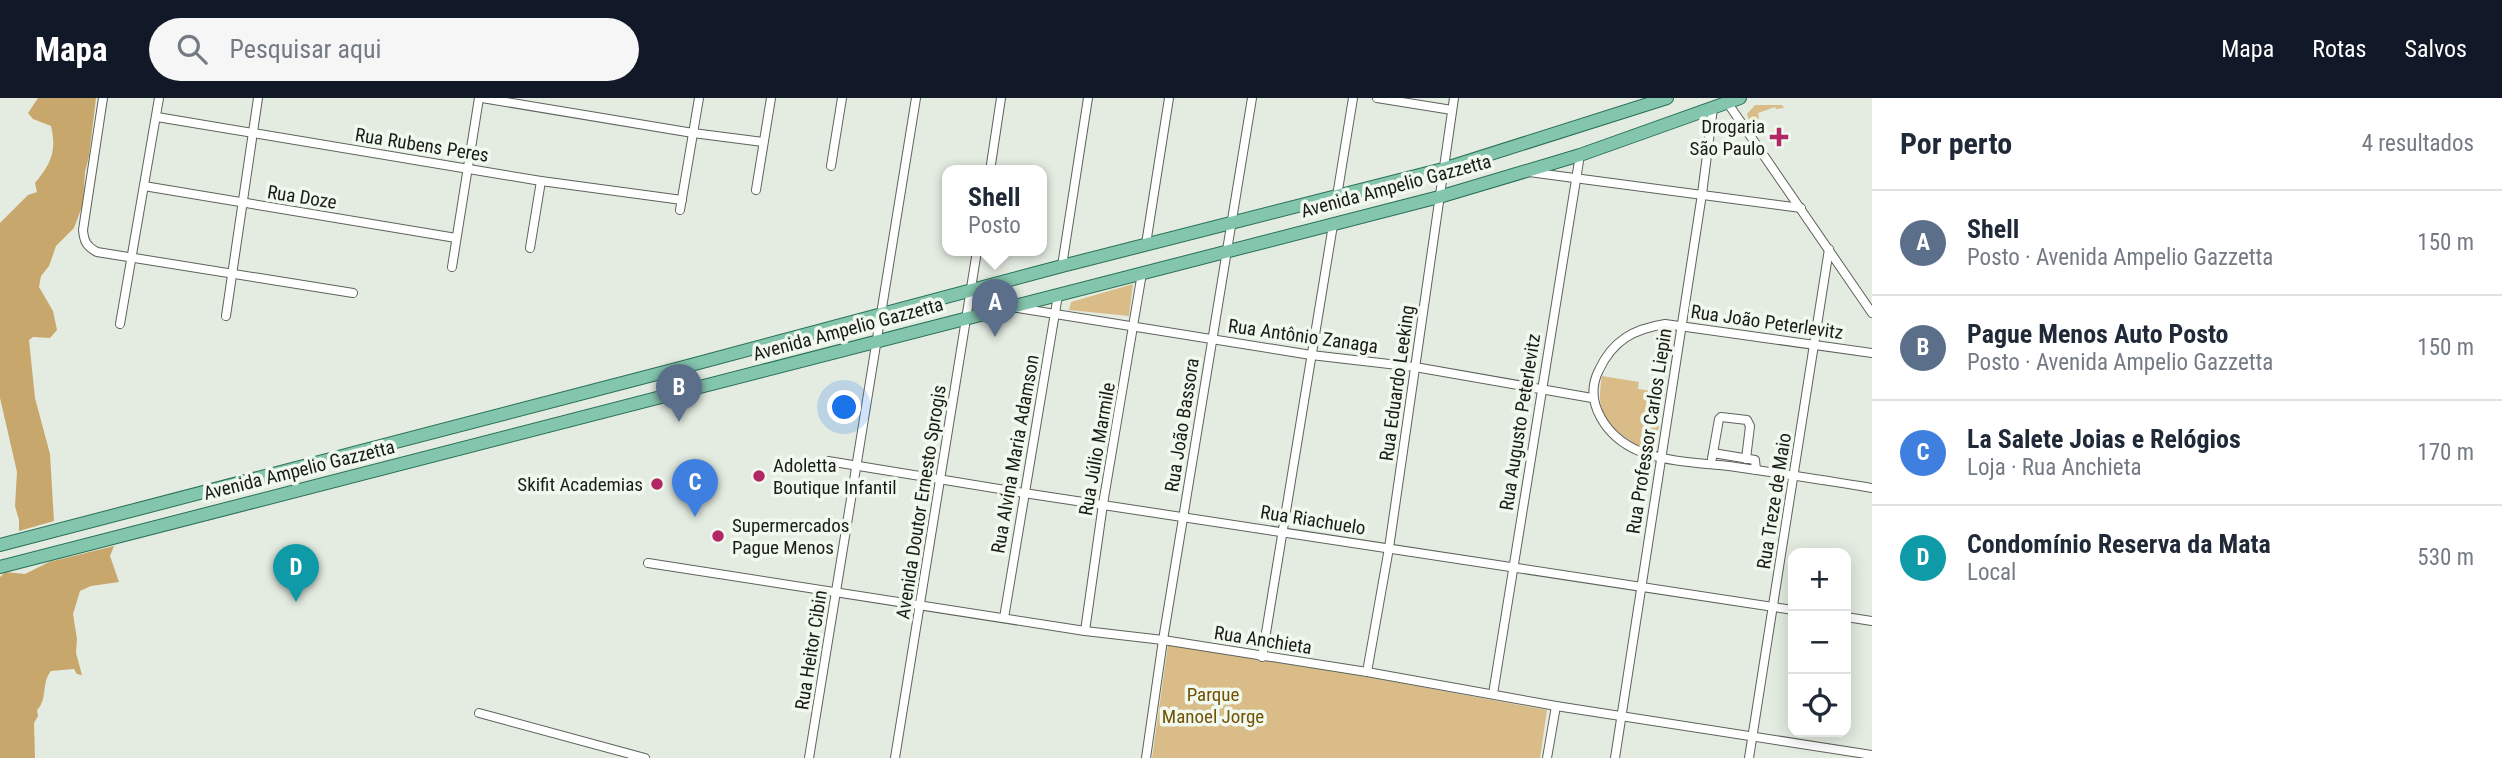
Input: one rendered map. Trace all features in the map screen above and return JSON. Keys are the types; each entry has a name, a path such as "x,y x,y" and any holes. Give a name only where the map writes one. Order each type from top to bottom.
{"main road":[{"name":"Avenida Ampelio Gazzetta","path":"0,545 1146,244 1231,225 1443,169 1667,98"},
{"name":"Avenida Ampelio Gazzetta","path":"0,567 1439,197 1580,155 1741,98"},
{"path":"662,397 665,382 676,369"},
{"path":"342,457 347,465 345,478"}],"street":[{"path":"103,98 83,230 84,242 97,251 353,293"},
{"path":"120,324 159,98"},
{"path":"226,316 258,98"},
{"path":"452,267 480,98 763,142"},
{"path":"694,133 699,98"},
{"path":"756,190 771,98"},
{"path":"831,166 842,98"},
{"name":"Rua Heitor Cibin","path":"809,758 916,98"},
{"path":"991,165 1002,98"},
{"path":"1062,266 1088,98"},
{"path":"1146,244 1169,98"},
{"name":"Rua João Bassora","path":"1146,758 1252,98"},
{"path":"1337,196 1353,98"},
{"path":"1377,98 1452,110"},
{"name":"Rua Eduardo Leeking","path":"1367,671 1389,548 1454,98"},
{"path":"1727,102 1872,313"},
{"name":"Rua Professor Carlos Liepin","path":"1615,758 1713,108"},
{"name":"Rua Rubens Peres","path":"157,117 681,205 694,133"},
{"name":"Rua Augusto Peterlevitz","path":"1493,694 1580,155"},
{"path":"1521,171 1801,208"},
{"path":"530,248 541,181"},
{"name":"Rua Doze","path":"144,186 456,237"},
{"path":"1262,657 1332,225"},
{"name":"Rua Treze de Maio","path":"1749,758 1829,249"},
{"name":"Avenida Doutor Ernesto Sprogis","path":"895,758 976,256"},
{"name":"Rua Júlio Marmile","path":"1085,631 1103,504 1142,273"},
{"name":"Rua Alvina Maria Adamson","path":"1004,618 1058,295"},
{"name":"Rua Antônio Zanaga","path":"1008,306 1311,355 1415,367 1592,398"},
{"name":"Rua João Peterlevitz","path":"1592,398 1604,359 1616,344 1641,328 1665,324 1872,353"},
{"path":"1592,398 1597,412 1622,443 1639,451 1661,458 1872,488"},
{"path":"1711,464 1721,417 1746,420 1750,425 1746,459"},
{"path":"1713,453 1757,462 1756,470"},
{"name":"Rua Riachuelo","path":"828,461 1788,609"},
{"name":"Rua Anchieta","path":"648,563 1085,631 1367,671 1556,706 1872,755"},
{"path":"1851,618 1872,621"},
{"path":"1547,758 1556,706"},
{"path":"479,713 645,758"}],"green space":[{"path":"1755,105 1782,105 1784,108 1775,107 1758,113 1759,119 1749,121 1747,114"},
{"path":"1133,284 1129,316 1069,310 1071,302"},
{"path":"1602,376 1639,382 1638,389 1665,393 1655,446 1640,447 1611,426 1602,411 1600,401"},
{"name":"Parque Manoel Jorge","path":"1168,645 1368,677 1547,710 1540,758 1152,758"}],"shaded area":[{"path":"38,98 96,98 83,204 74,228 56,246 49,266 41,276 39,287 53,311 57,330 50,338 33,337 29,340 35,398 50,454 54,521 19,531 15,506 17,472 0,398 0,223 28,195 37,192 35,183 51,157 51,126 33,119 28,113"},
{"path":"114,546 110,556 119,582 91,586 80,591 73,614 76,653 82,675 77,674 74,669 51,671 48,676 34,723 35,758 0,758 0,577 5,572 25,574 49,562"}],"place":[{"name":"Drogaria São Paulo","path":"1779,137"},
{"name":"Shell","path":"995,337"},
{"name":"Pague Menos Auto Posto","path":"679,422"},
{"name":"Adoletta Boutique Infantil","path":"759,476"},
{"name":"Skifit Academias","path":"657,484"},
{"name":"La Salete Joias e Relógios","path":"695,517"},
{"name":"Supermercados Pague Menos","path":"718,536"},
{"name":"Condomínio Reserva da Mata","path":"296,602"}]}
